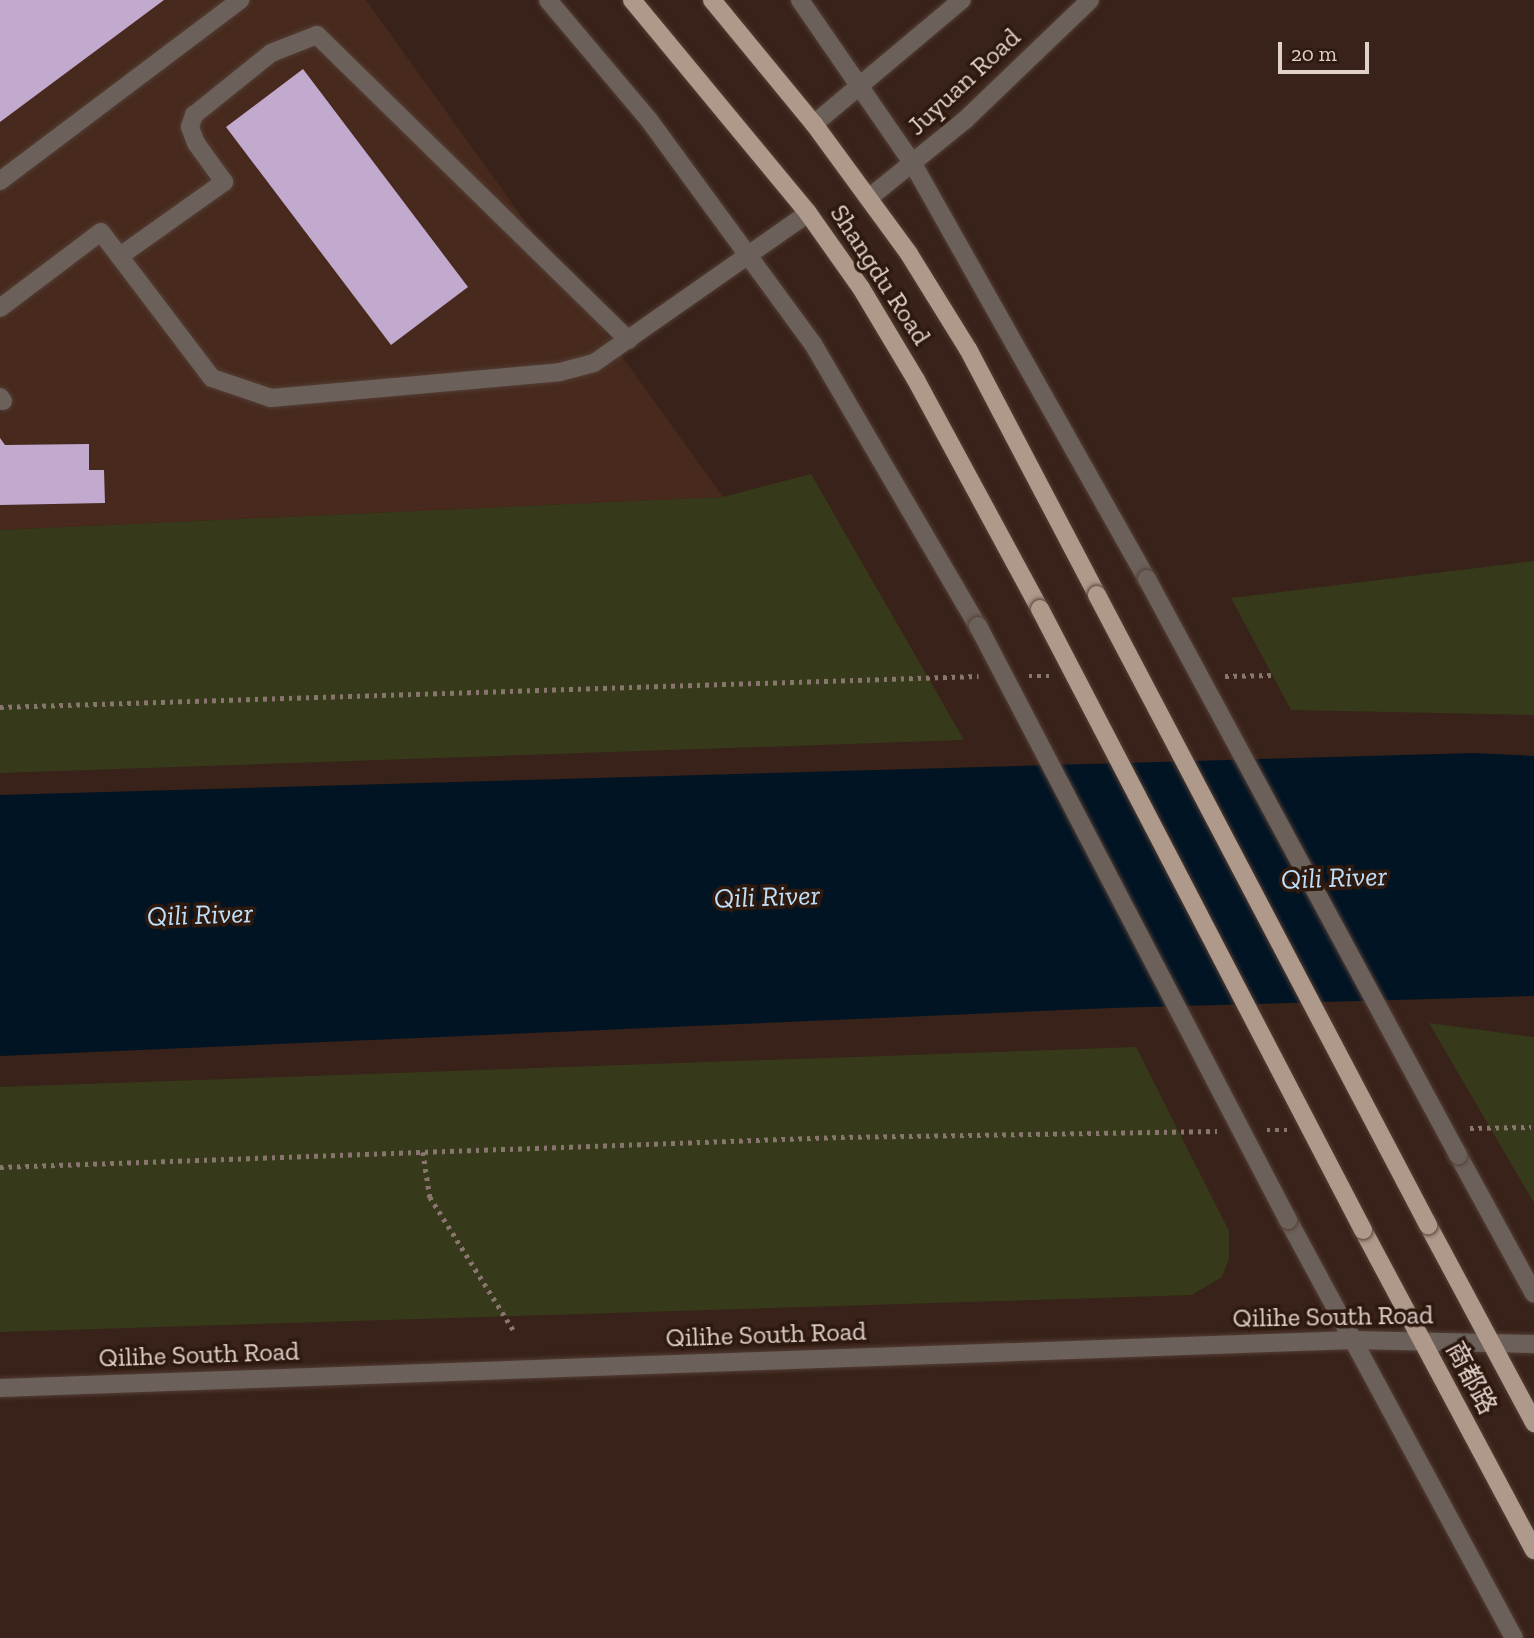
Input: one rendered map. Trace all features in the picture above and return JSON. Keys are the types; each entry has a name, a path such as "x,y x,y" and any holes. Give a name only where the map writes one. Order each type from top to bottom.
{"main road":[{"name":"Shangdu Road","path":"632,0 808,214 916,380 1040,609 1363,1230"},
{"name":"Shangdu Road","path":"712,0 870,197 968,349 1428,1225"},
{"name":"商都路","path":"1428,1225 1534,1423"},
{"name":"商都路","path":"1363,1230 1534,1550"}],"street":[{"path":"0,181 240,0"},
{"path":"548,0 649,120 750,254 862,422 978,626 1288,1220 1514,1638"},
{"path":"800,0 862,84 913,164 1147,579 1534,1294"},
{"path":"814,124 962,0"},
{"name":"Juyuan Road","path":"870,197 913,164 1090,0"},
{"path":"120,256 225,182 196,143 190,127 194,115 271,53 317,35 628,340"},
{"path":"0,309 101,232 212,378 271,398 560,372 594,363 808,214"},
{"name":"Qilihe South Road","path":"0,1388 1353,1340 1489,1340 1534,1344"}],"path":[{"path":"0,707 992,676"},
{"path":"1019,676 1060,676"},
{"path":"1222,676 1276,676"},
{"path":"1464,1128 1531,1127"},
{"path":"1260,1130 1301,1130"},
{"path":"0,1167 841,1137 1220,1131"},
{"path":"423,1152 430,1197 514,1331"}],"shaded area":[{"path":"0,0 366,0 723,497 0,530"}],"green space":[{"path":"811,474 964,740 0,773 0,530 723,497"},
{"path":"1534,561 1534,715 1291,710 1231,598"},
{"path":"1429,1023 1534,1037 1534,1203"},
{"path":"1136,1047 1229,1231 1229,1259 1222,1277 1192,1295 0,1332 0,1087"}],"water":[{"name":"Qili River","path":"1474,753 1534,756 1534,996 1111,1008 0,1056 0,795"}],"building":[{"path":"0,0 164,0 0,122"},
{"path":"303,69 468,287 391,345 226,127"},
{"path":"0,438 5,445 89,444 89,470 104,470 105,503 0,505"}]}
